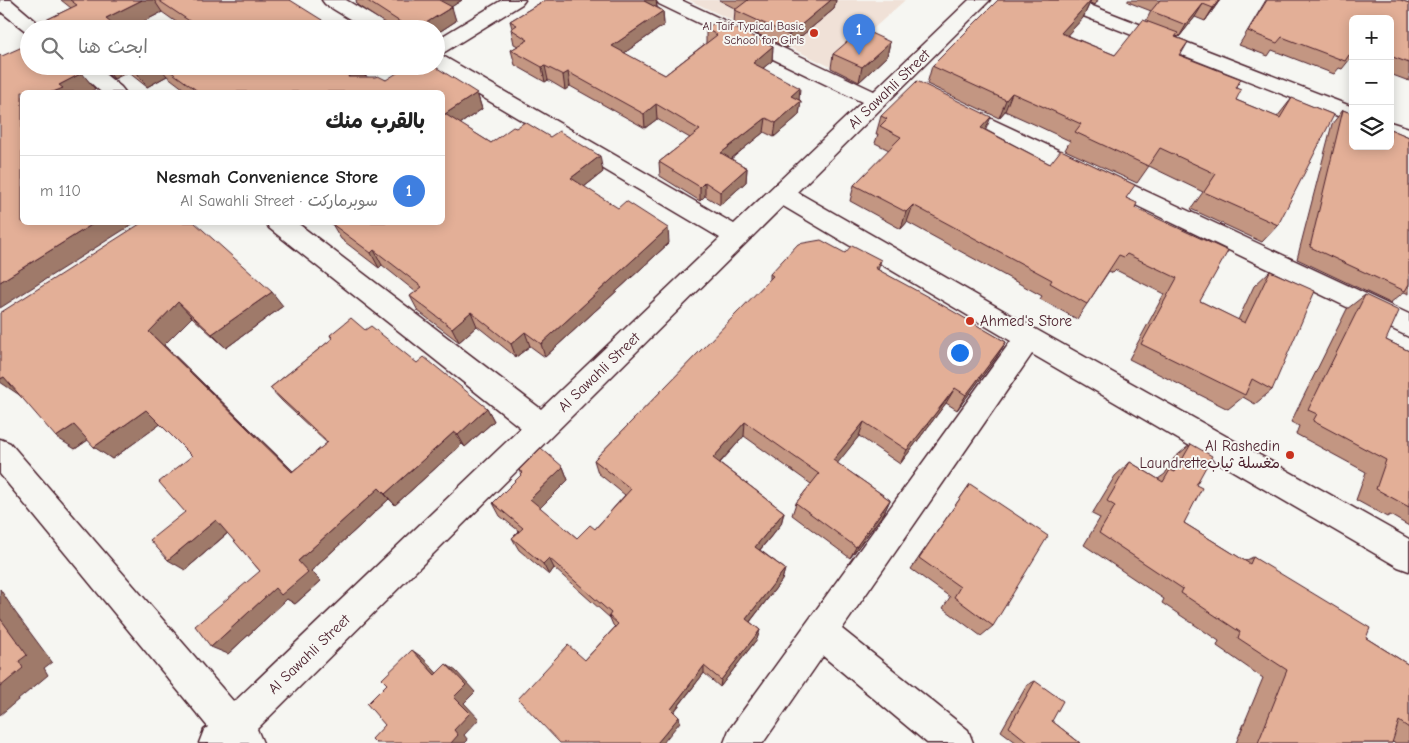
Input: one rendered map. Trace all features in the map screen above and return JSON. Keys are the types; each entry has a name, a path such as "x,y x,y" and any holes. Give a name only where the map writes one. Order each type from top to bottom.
{"street":[{"path":"332,0 366,20"},
{"path":"445,43 515,0"},
{"path":"666,0 876,101"},
{"name":"Al Sawahli Street","path":"232,738 542,427 876,101 915,90 980,0"},
{"path":"1060,0 1349,112"},
{"path":"3,2 24,20"},
{"path":"445,66 737,237"},
{"path":"93,75 112,90"},
{"path":"915,90 1409,326"},
{"path":"1394,130 1409,136"},
{"path":"782,194 1028,338 1409,556"},
{"path":"282,225 542,427"},
{"path":"742,743 1028,338"},
{"path":"0,452 232,738"},
{"path":"820,632 955,743"}],"shaded area":[{"name":"Al Taif Typical Basic School for Girls","path":"689,0 905,0 831,67"}],"building":[{"path":"70,0 142,0 106,18 109,20 46,20 77,5"},
{"path":"158,0 290,0 322,20 188,20"},
{"path":"366,0 439,0 452,7 431,20 397,20"},
{"path":"545,0 645,0 663,11 612,46 665,75 717,35 706,29 718,20 773,46 753,63 800,88 791,96 801,101 776,123 766,118 721,153 747,168 720,192 705,182 700,187 659,162 700,130 656,104 644,114 568,72 563,75 545,66 542,67 511,50 528,40 511,29 517,25 510,21"},
{"path":"748,0 831,0 789,35 735,10"},
{"path":"998,0 1091,0 1061,33 1115,55 1143,20 1178,33 1175,37 1188,42 1179,55 1241,79 1236,88 1241,90 1236,100 1280,118 1292,98 1334,115 1278,225 1204,192 1216,174 1160,148 1148,166 1075,132 1081,124 1012,93 1006,100 932,66"},
{"path":"1160,0 1219,0 1213,8 1203,4 1186,25 1151,11"},
{"path":"1267,0 1400,0 1409,3 1409,63 1394,57 1394,15 1349,15 1349,55 1345,61 1282,37 1277,43 1248,31"},
{"path":"862,29 890,42 862,67 833,54"},
{"path":"20,48 20,75 78,75 59,85 63,88 58,90 20,90 20,225 91,225 0,282 0,54 2,56"},
{"path":"445,73 477,93 445,114 445,90 196,90 175,75 349,75 348,77 378,76 386,80 394,75 445,75"},
{"path":"917,81 991,117 981,128 1050,164 1061,150 1135,185 1126,198 1137,203 1135,208 1228,251 1200,301 1245,323 1270,271 1315,291 1272,390 1252,379 1245,395 1141,344 1177,278 1127,254 1124,257 1119,255 1087,304 1050,283 1052,280 913,205 906,212 854,185 901,137 880,126 887,119 881,116"},
{"path":"1343,110 1349,112 1349,150 1394,150 1394,131 1409,137 1409,284 1405,291 1310,247"},
{"path":"445,114 491,143 513,127 516,128 525,122 550,137 559,131 600,156 571,178 618,208 626,201 668,228 541,344 525,332 511,344 471,312 452,328 410,296 422,287 374,250 371,253 333,225 445,225"},
{"path":"138,225 197,225 272,292 212,334 178,302 149,332 292,472 328,442 270,388 333,338 330,335 351,318 365,330 371,326 417,363 424,357 487,408 458,435 454,432 385,494 379,488 298,561 308,572 281,595 275,588 211,647 195,626 260,571 216,520 168,560 150,540 185,512 159,482 192,456 146,410 94,447 74,425 56,437 4,377 0,379 0,313"},
{"path":"821,240 845,253 852,245 881,260 875,268 1006,342 966,395 955,388 907,450 864,422 833,460 890,500 856,547 796,503 819,474 745,422 713,458 784,512 755,547 785,569 746,619 760,630 721,680 704,666 671,709 679,717 657,743 560,743 518,699 568,645 585,660 618,624 609,616 611,613 549,558 543,564 512,538 523,528 493,503 523,473 519,470 541,448 563,467 530,499 577,538 590,525 595,529 631,489 594,460 773,276 770,274 798,244"},
{"path":"1365,295 1399,311 1386,340 1409,351 1409,507 1376,489 1386,460 1313,421 1317,414 1308,410"},
{"path":"1191,444 1212,456 1196,485 1202,488 1184,523 1250,564 1253,557 1370,628 1366,638 1409,665 1409,728 1399,721 1392,743 1258,743 1287,670 1238,638 1240,632 1181,593 1183,589 1099,533 1115,506 1107,501 1130,462 1163,482 1170,470 1175,472"},
{"path":"970,484 1048,536 993,626 954,597 960,587 919,558"},
{"path":"0,618 27,655 19,661 23,668 0,687"},
{"path":"412,650 435,675 446,664 466,685 454,697 470,713 454,730 458,735 451,743 376,743 372,739 385,725 367,704 387,684 382,679"},
{"path":"1035,681 1063,701 1052,721 1080,743 1029,743 1009,727"}],"place":[{"name":"Al Taif Typical Basic School for Girls","path":"814,33"},
{"name":"Nesmah Convenience Store","path":"859,55"},
{"name":"Ahmed's Store","path":"970,321"},
{"name":"Al Rashedin Laundretteمغسلة ثياب","path":"1290,455"}]}
